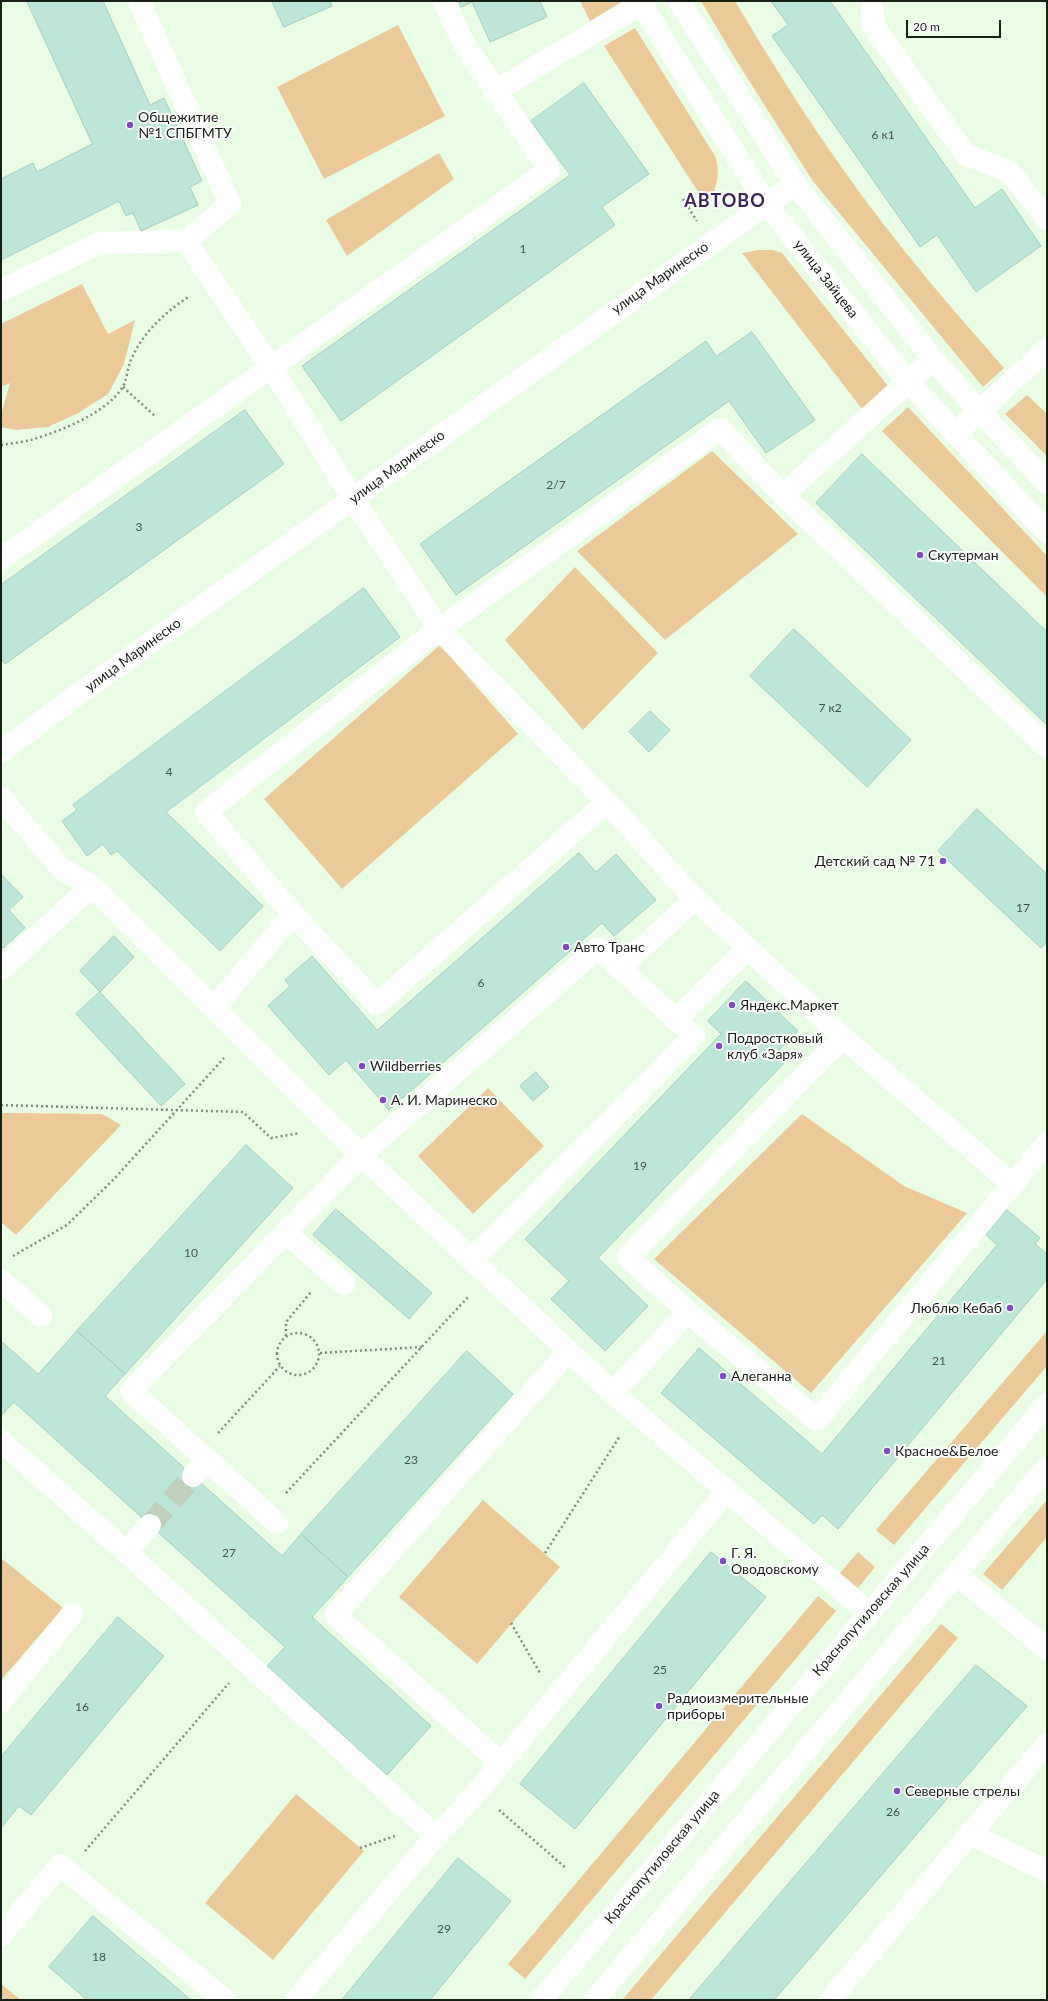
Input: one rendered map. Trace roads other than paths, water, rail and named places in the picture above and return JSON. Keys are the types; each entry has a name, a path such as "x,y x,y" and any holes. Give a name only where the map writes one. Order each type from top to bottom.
{"street":[{"path":"1,290 100,243 186,241 230,204 139,1"},
{"path":"1,559 549,170 494,92 463,42 444,1"},
{"path":"679,1 794,184 934,359 979,411 1047,483"},
{"path":"872,1 873,26 966,155 1010,172 1047,219"},
{"path":"494,92 642,2"},
{"name":"улица Зайцева","path":"642,2 766,203 908,382 1047,532"},
{"name":"улица Маринеско","path":"1,752 62,706 794,184"},
{"path":"186,241 271,367 353,498 439,629 607,802 694,899 843,1037 1013,1185"},
{"path":"955,434 1047,349"},
{"path":"783,494 934,359"},
{"path":"607,802 377,1004 293,914 206,812 439,629 720,429 783,494 1047,747"},
{"path":"1,798 62,870 92,886 361,1155 613,1393 869,1613"},
{"path":"1,969 92,886"},
{"path":"620,968 694,899"},
{"path":"214,1008 293,914"},
{"path":"272,1518 199,1463 131,1391 361,1155 598,948 694,1036 472,1260"},
{"path":"675,1020 747,949"},
{"path":"843,1037 628,1257 688,1312 817,1420 1047,1143"},
{"path":"286,1233 337,1277"},
{"path":"1,1280 41,1316"},
{"path":"613,1393 688,1312"},
{"path":"501,1763 335,1615 569,1351"},
{"name":"Краснопутиловская улица","path":"541,2000 1047,1404"},
{"path":"1,1441 126,1552 436,1836"},
{"path":"594,2000 1047,1467"},
{"path":"296,2000 436,1836 478,1791 727,1491"},
{"path":"126,1552 150,1525"},
{"path":"956,1574 1047,1649"},
{"path":"1,1702 72,1614"},
{"path":"830,2000 1047,1744"},
{"path":"970,1834 1047,1871"},
{"path":"1,1936 60,1865 225,2000"}],"tunnel":[{"path":"150,1525 193,1476"}],"place":[{"name":"Общежитие №1 СПБГМТУ","path":"130,125"},
{"name":"Скутерман","path":"920,555"},
{"name":"Детский сад № 71","path":"943,861"},
{"name":"Авто Транс","path":"566,947"},
{"name":"Яндекс.Маркет","path":"732,1005"},
{"name":"Подростковый клуб «Заря»","path":"719,1046"},
{"name":"Wildberries","path":"362,1066"},
{"name":"А. И. Маринеско","path":"383,1100"},
{"name":"Люблю Кебаб","path":"1010,1308"},
{"name":"Алеганна","path":"723,1376"},
{"name":"Красное&Белое","path":"887,1451"},
{"name":"Г. Я. Оводовскому","path":"723,1561"},
{"name":"Радиоизмерительные приборы","path":"659,1706"},
{"name":"Северные стрелы","path":"897,1791"}],"district":[{"name":"АВТОВО","path":"725,201"}]}
